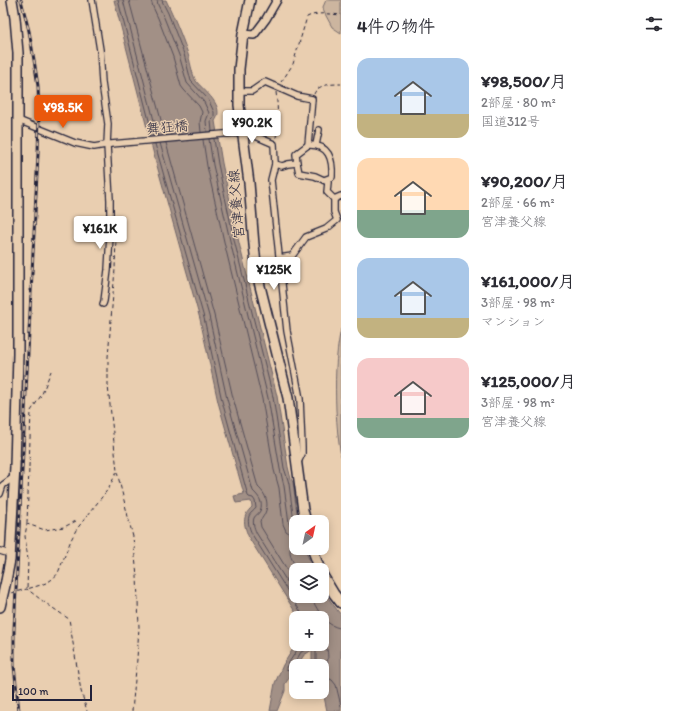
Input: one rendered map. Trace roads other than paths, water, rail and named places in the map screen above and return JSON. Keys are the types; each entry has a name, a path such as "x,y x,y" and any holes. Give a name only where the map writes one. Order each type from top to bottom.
{"main road":[{"path":"0,607 10,554 18,354 18,53 16,18 12,0"},
{"name":"宮津養父線","path":"250,0 243,34 239,69 239,105 259,282 288,398 305,515"},
{"path":"329,586 341,603"}],"street":[{"path":"92,0 100,50 109,144 110,235 108,270 103,304"},
{"path":"243,34 254,35 278,0"},
{"path":"239,91 252,91 265,82 297,96 312,99 308,145"},
{"name":"舞狂橋","path":"18,120 75,143 94,147 109,144 235,133 243,135 251,134 274,144 275,164"},
{"path":"316,144 319,130"},
{"path":"279,258 292,256 306,236 326,229 337,220 334,212 334,199 327,192 328,182 315,176 299,173 296,154 308,145 316,144 325,150 330,156 332,177 324,180"},
{"path":"297,163 282,166 275,164 271,180 287,331 300,399 302,454 297,463"},
{"path":"334,199 341,196"},
{"path":"0,494 3,485 14,477"},
{"path":"0,551 10,554"}],"water":[{"path":"114,0 166,0 185,45 196,81 213,99 218,110 218,115 215,121 222,163 239,243 277,396 288,467 293,482 297,515 289,515 289,555 307,555 311,563 289,563 289,602 249,538 244,521 246,514 252,507 251,501 236,503 234,496 244,494 218,402 200,319 154,155"},
{"path":"329,599 341,615 341,711 327,711 324,699 329,699 329,659 312,659 312,651 329,651 329,611 295,611 290,603 329,603"},
{"path":"292,651 310,651 304,655 301,659 289,659 289,678 285,684 285,691 277,711 270,711 275,683 283,665"}],"railway":[{"path":"19,711 14,666 14,629 39,114 38,86 34,60 29,31 21,0"}]}
